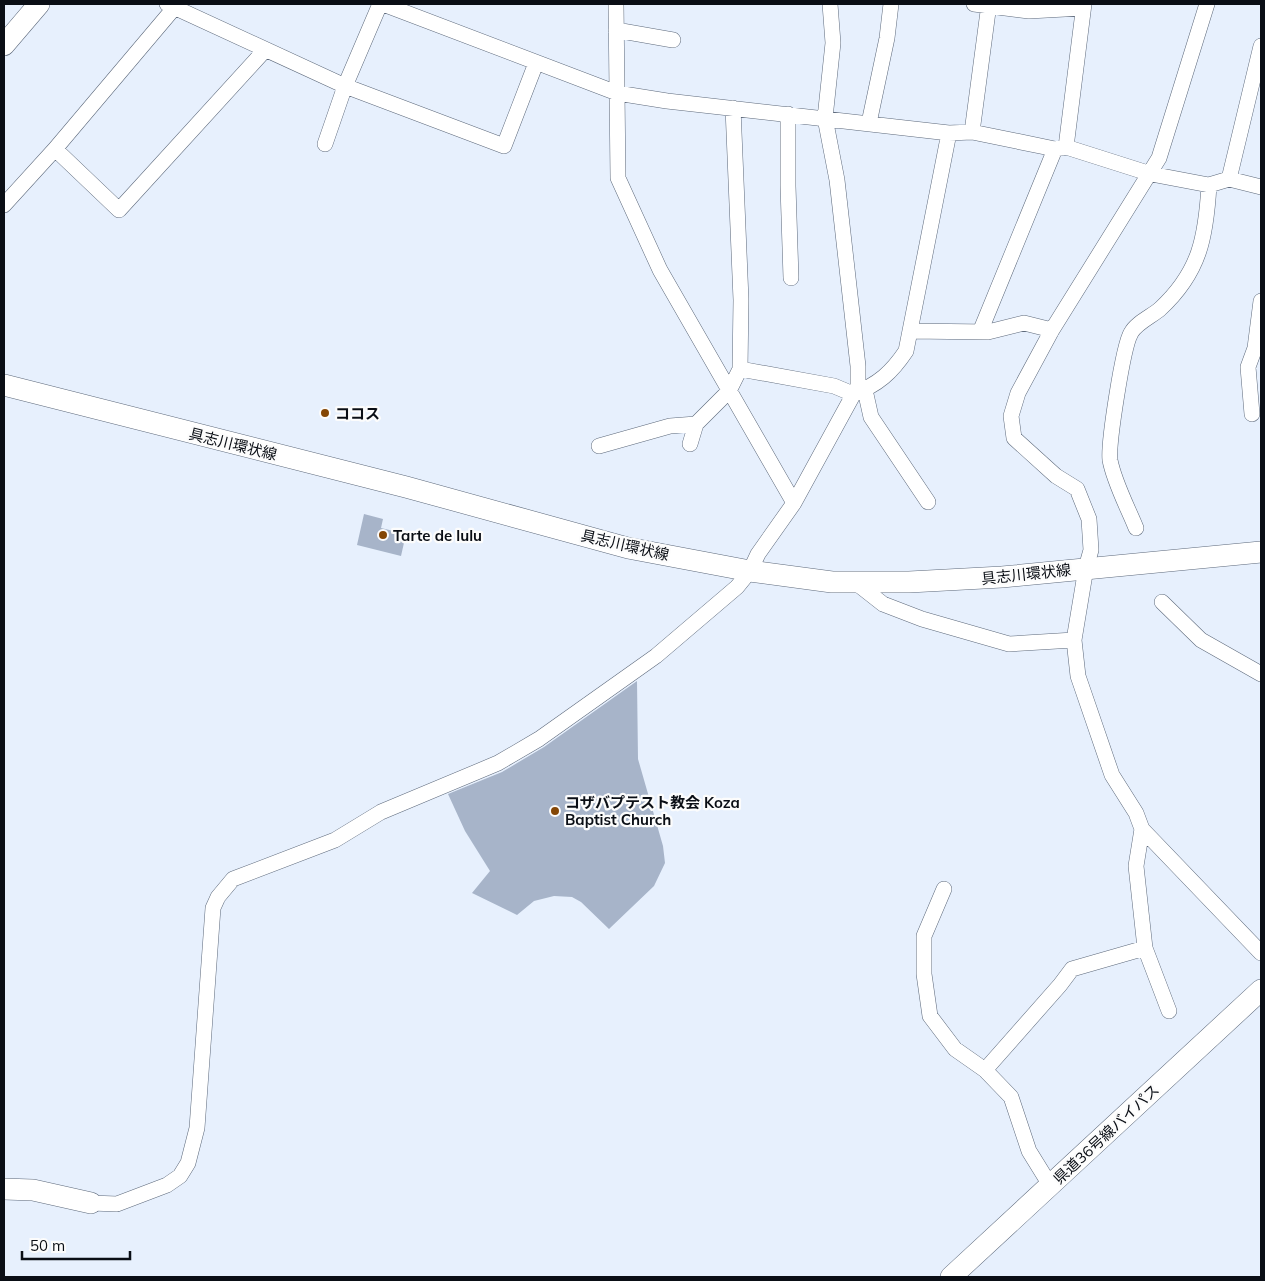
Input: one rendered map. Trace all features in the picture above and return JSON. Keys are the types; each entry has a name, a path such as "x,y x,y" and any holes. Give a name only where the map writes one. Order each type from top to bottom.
{"main road":[{"path":"4,45 40,4"},
{"name":"具志川環状線","path":"4,385 406,487 628,548 750,571 832,582 909,582 1002,577 1261,552"},
{"name":"県道36号線バイパス","path":"951,1277 1261,990"},
{"path":"4,1189 33,1190 91,1203"}],"street":[{"path":"325,144 345,86 382,4 536,64 617,93 667,102 949,132 972,132 1060,148 1151,174 1209,185 1229,179 1261,187"},
{"path":"616,4 618,178 660,270 794,503"},
{"path":"830,4 833,43 825,118 837,180 858,366 859,392 871,417 928,502"},
{"path":"869,123 887,38 891,4"},
{"path":"972,132 984,4 1029,11 1084,6 1060,148 980,332"},
{"path":"1207,4 1160,158 1052,330 1018,393 1011,416 1014,438 1056,476 1077,489 1089,520 1091,550 1086,568 1074,640 1078,676 1112,775 1136,813 1142,829 1261,953"},
{"path":"4,205 55,149 171,5 345,86 504,146 536,64"},
{"path":"616,30 673,40"},
{"path":"1229,179 1261,46"},
{"path":"55,149 119,210 265,50"},
{"path":"690,444 696,424 729,391 740,369 741,300 734,108"},
{"path":"788,114 788,186 792,278"},
{"path":"91,1203 117,1204 167,1185 180,1176 188,1164 197,1128 213,908 218,897 234,879 335,840 381,812 498,763 539,739 656,656 737,587 750,571 758,554 794,503 859,392 892,372 906,351 949,132"},
{"path":"1136,528 1110,460 1112,425 1124,359 1131,332 1161,308 1186,282 1197,261 1207,215 1209,185"},
{"path":"1252,414 1248,367 1255,348 1261,301"},
{"path":"910,332 980,332 1024,323 1052,330"},
{"path":"740,369 859,392"},
{"path":"599,446 670,426 696,424"},
{"path":"855,582 883,604 922,619 1009,644 1074,640"},
{"path":"1162,602 1201,640 1261,674"},
{"path":"1142,829 1136,866 1145,948 1169,1011"},
{"path":"944,889 924,936 924,974 930,1016 955,1049 984,1070 1011,1097 1029,1151 1050,1186"},
{"path":"984,1070 1072,969 1145,948"}],"building":[{"path":"364,514 383,519 381,528 406,534 401,556 357,545"},
{"name":"コザバプテスト教会 Koza Baptist Church","path":"637,681 638,759 663,846 665,863 654,886 609,929 581,902 572,897 554,896 534,901 517,915 472,893 490,871 465,831 448,794 502,772 544,747"}],"place":[{"name":"ココス","path":"325,413"},
{"name":"Tarte de lulu","path":"383,535"},
{"name":"コザバプテスト教会 Koza Baptist Church","path":"555,811"}]}
